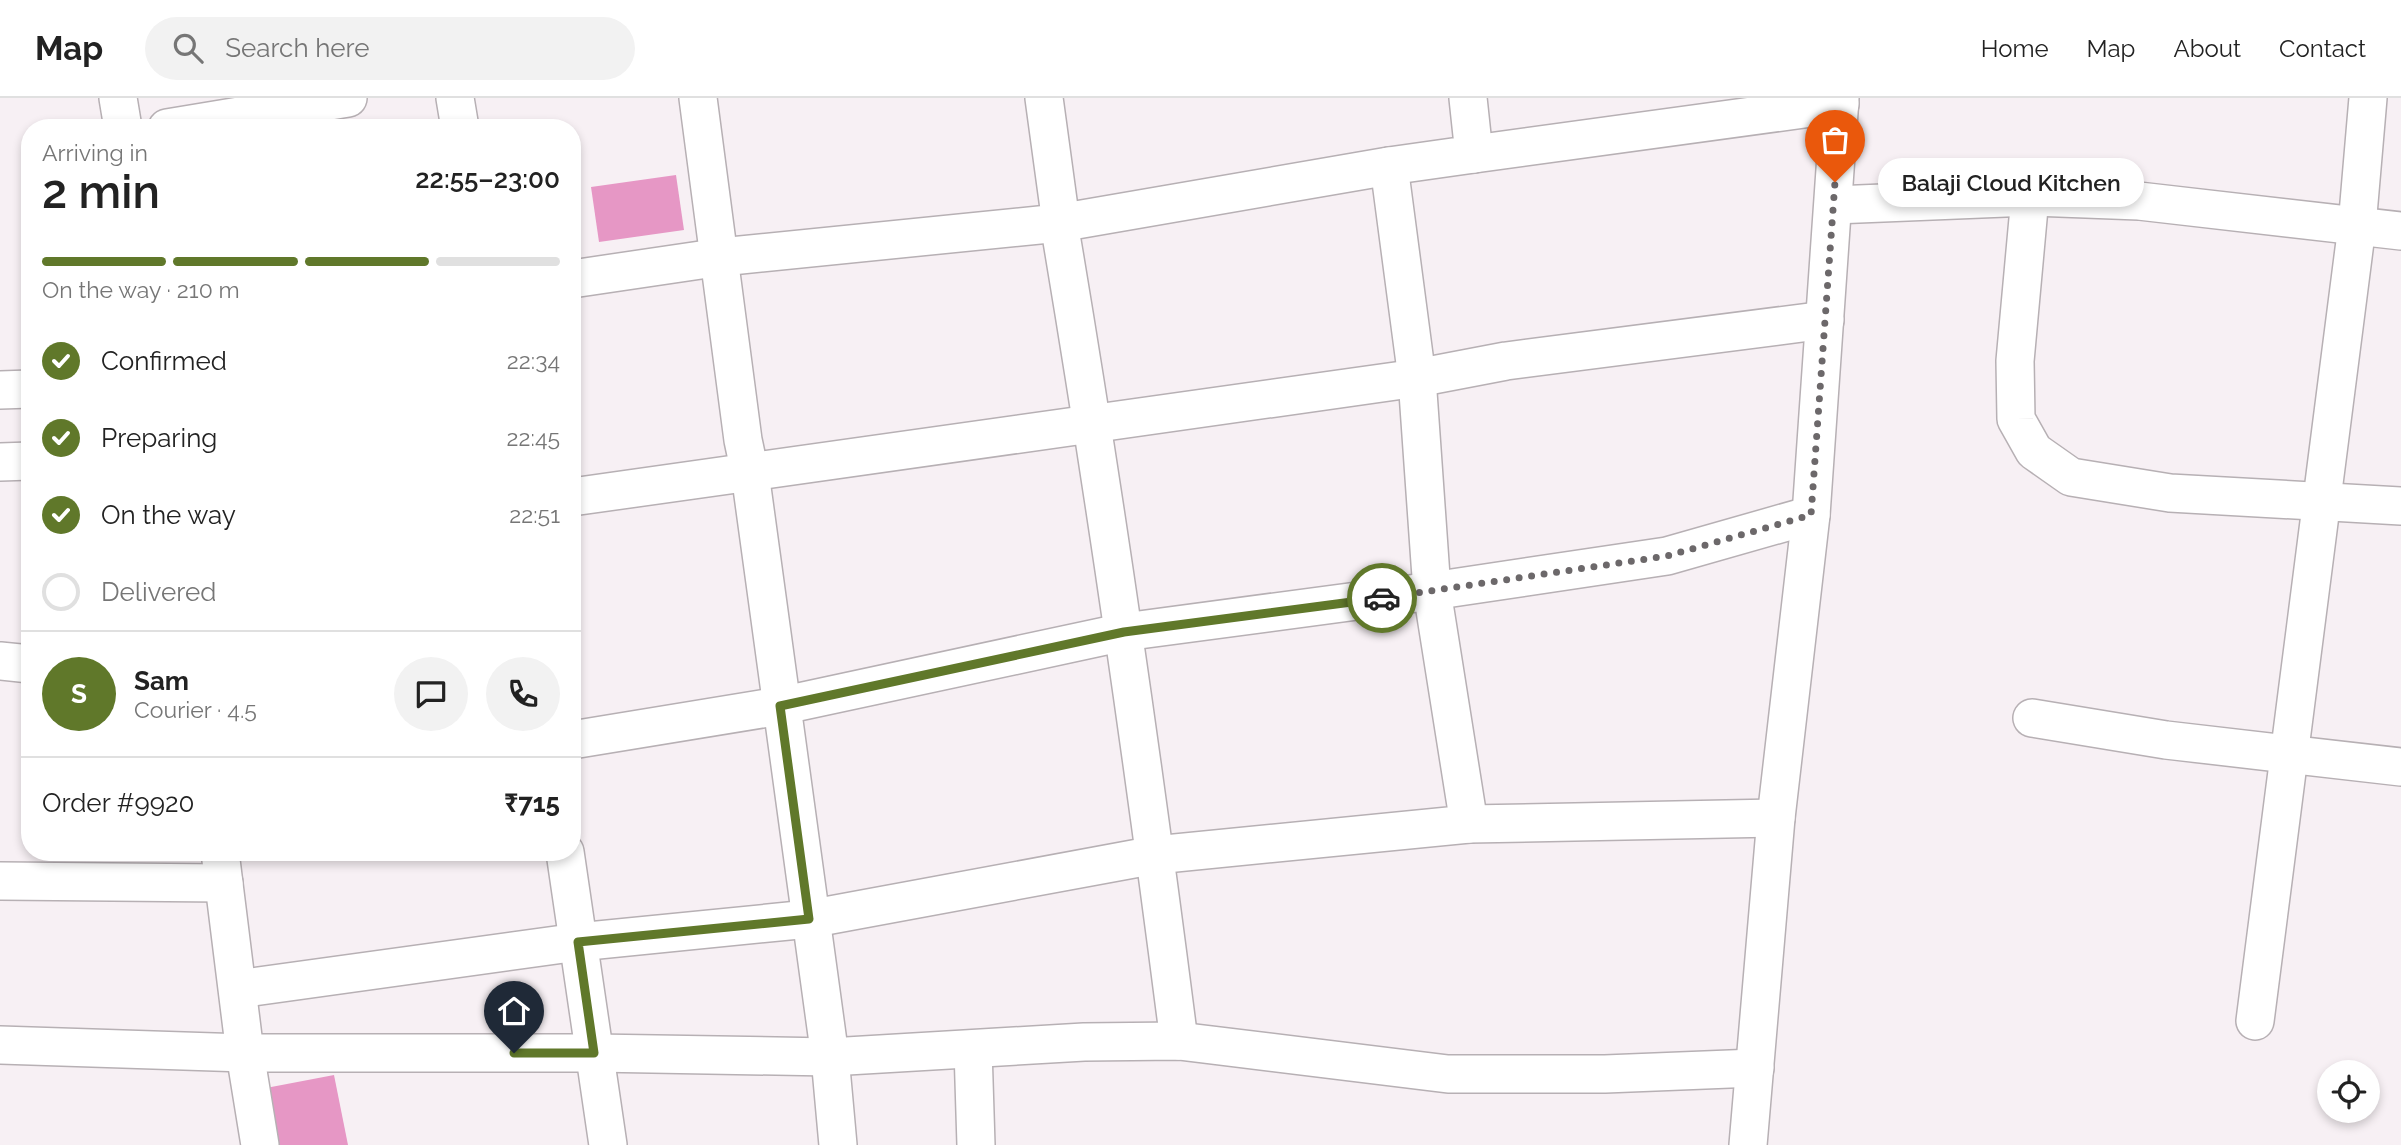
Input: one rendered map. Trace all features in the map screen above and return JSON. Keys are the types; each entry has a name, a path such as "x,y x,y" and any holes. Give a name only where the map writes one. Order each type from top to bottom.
{"street":[{"path":"118,98 122,119"},
{"path":"221,119 348,98"},
{"path":"455,98 458,119"},
{"path":"698,98 830,1057 838,1145"},
{"path":"1044,98 1059,223 1093,423 1124,632 1179,1041"},
{"path":"1468,98 1474,154"},
{"path":"2255,1021 2357,226 2368,98"},
{"path":"581,277 721,257 1059,223 1390,166 1840,101 1811,515 1776,818 1748,1145"},
{"path":"1390,166 1417,378 1432,591 1469,824"},
{"path":"2030,197 2015,361 2016,419 2034,451 2071,477 2170,493 2401,506"},
{"path":"1834,205 2030,197 2139,201 2401,231"},
{"path":"581,496 1417,378 1506,361 1825,320"},
{"path":"0,390 21,389"},
{"path":"0,462 21,461"},
{"path":"581,739 780,706 1124,632 1667,556 1811,515"},
{"path":"0,662 21,663"},
{"path":"2032,718 2166,740 2401,768"},
{"path":"238,989 578,942 809,919 1155,855 1469,824 1776,818"},
{"path":"566,861 608,1145"},
{"path":"0,881 222,868 245,1053 260,1145"},
{"path":"0,1045 245,1053 594,1053 830,1057 1084,1042 1179,1041 1448,1074 1605,1074 1755,1068"},
{"path":"973,1049 976,1145"}],"building":[{"path":"676,175 684,230 599,242 591,187"},
{"path":"334,1075 348,1145 277,1145 266,1088"}],"way so far":[{"path":"1382,598 1667,556 1811,515 1835,182"}],"place":[{"name":"Balaji Cloud Kitchen","path":"1835,182"}],"route":[{"path":"514,1053 594,1053 578,942 809,919 780,706 1124,632 1382,598"}]}
